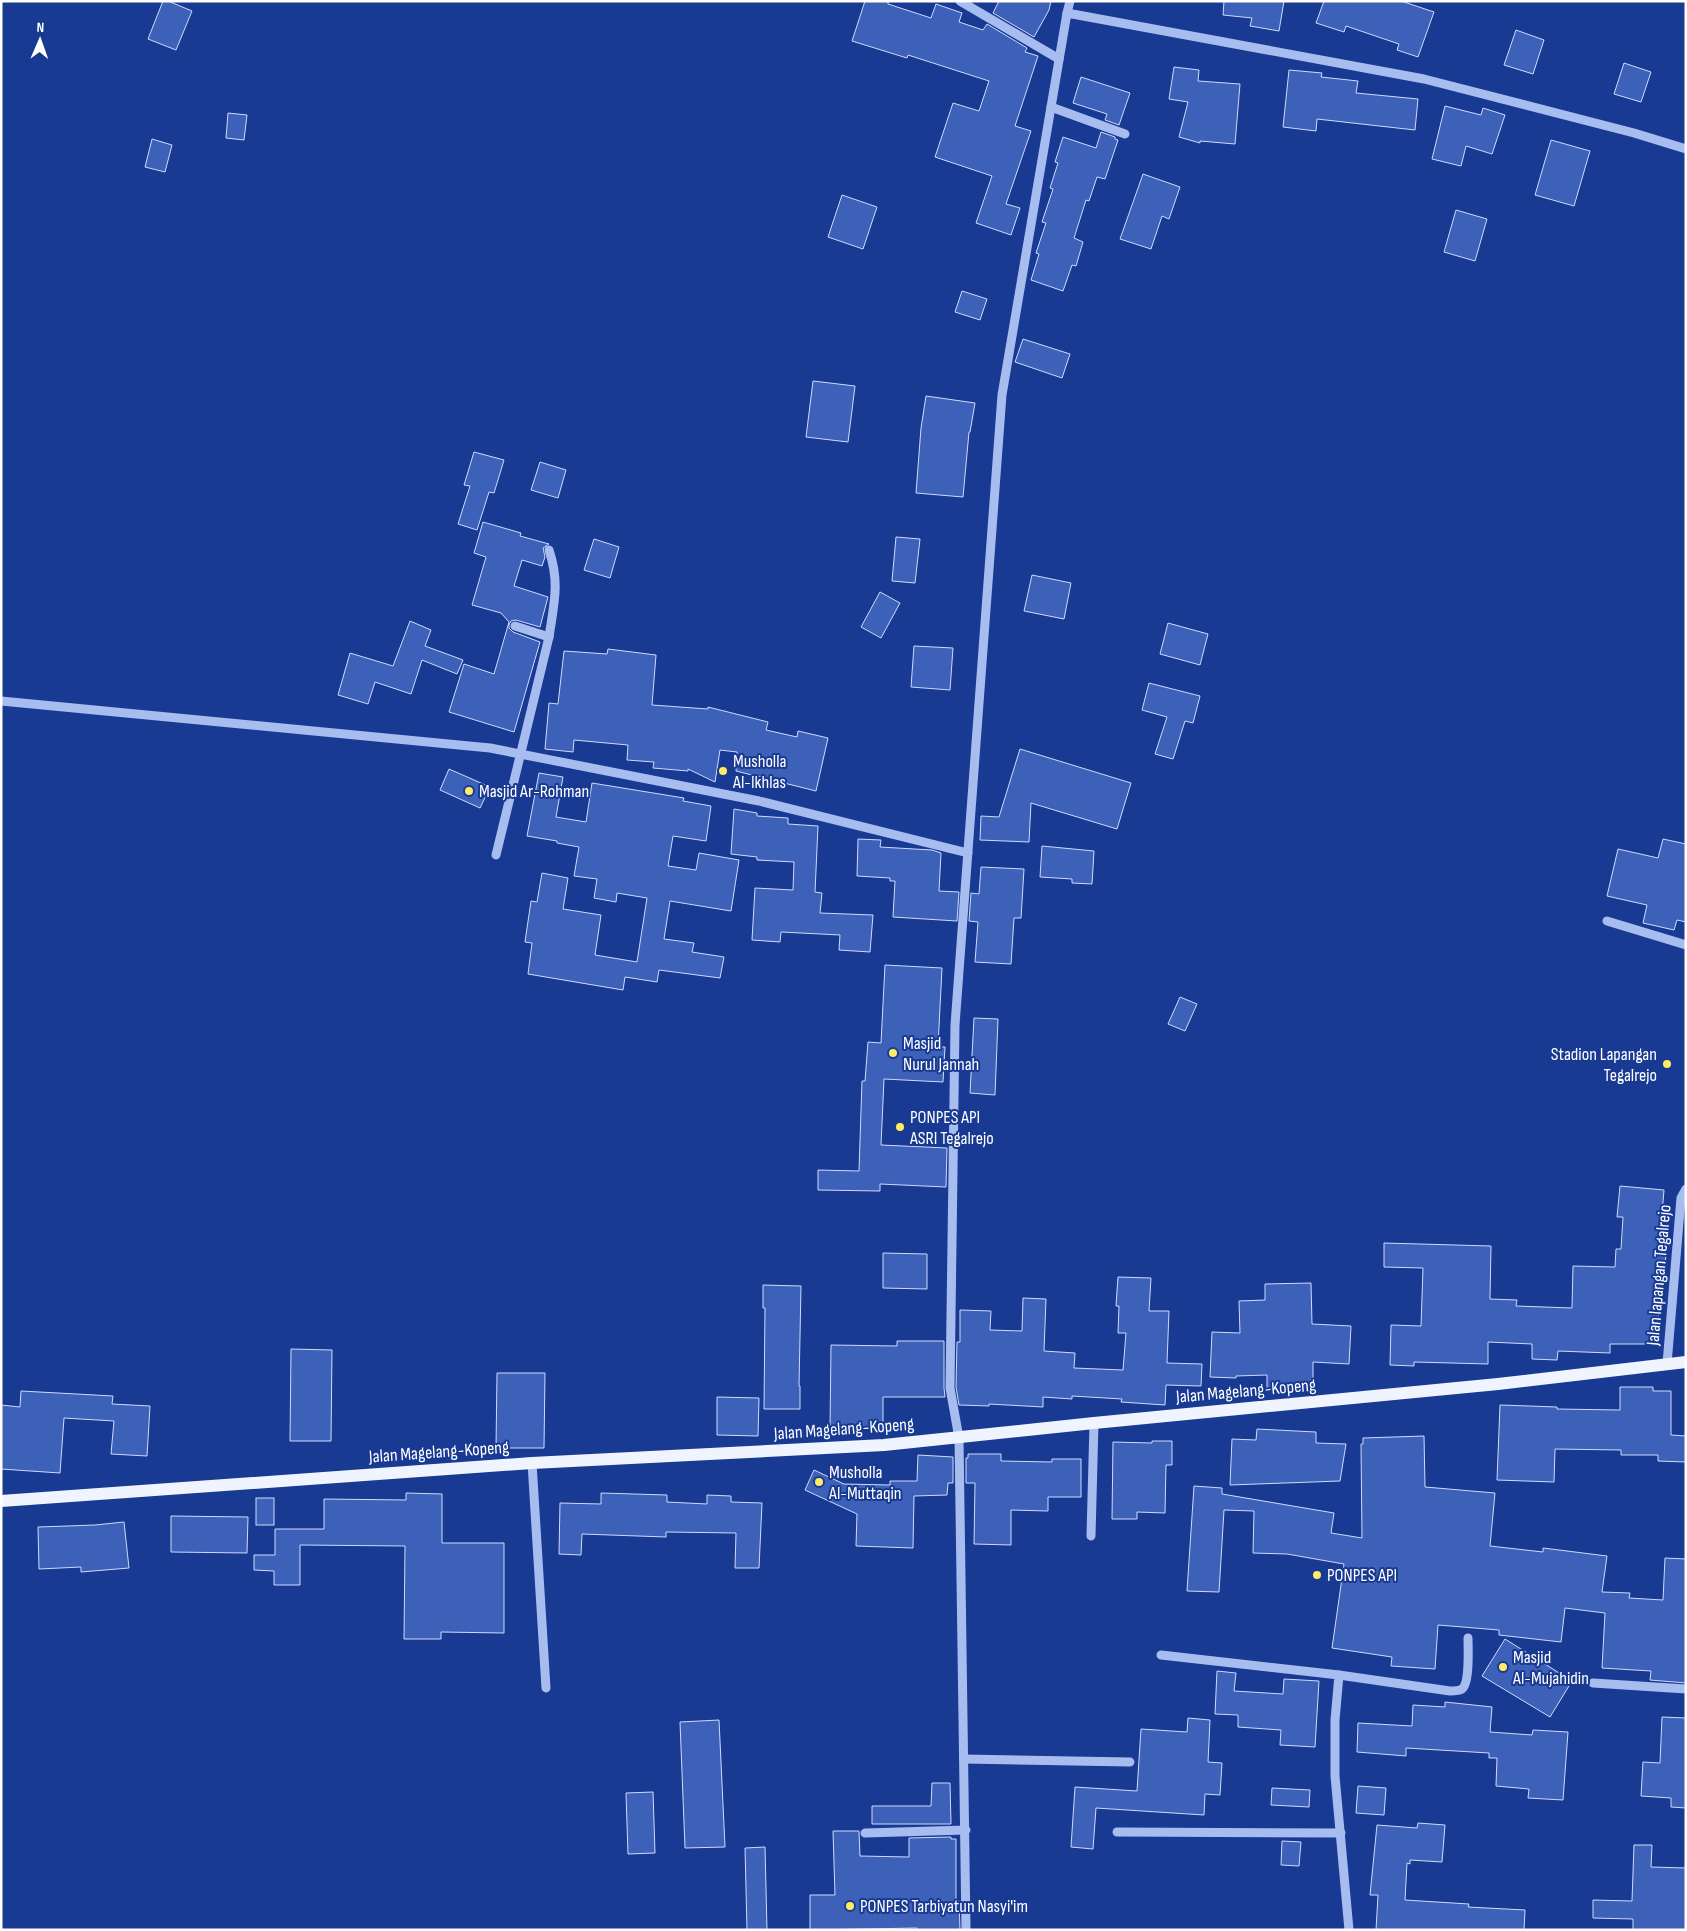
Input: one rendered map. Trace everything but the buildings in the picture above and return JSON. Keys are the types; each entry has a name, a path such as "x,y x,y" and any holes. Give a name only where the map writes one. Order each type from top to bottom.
{"main road":[{"name":"Jalan Magelang-Kopeng","path":"1,1501 532,1463 884,1445 1498,1384 1686,1362"}],"street":[{"path":"960,1 1059,59"},
{"path":"966,1930 959,1438 950,1388 955,1025 1002,395 1070,1"},
{"path":"1067,12 1424,79 1634,132 1686,149"},
{"path":"1051,107 1125,134"},
{"path":"496,854 548,637 556,582 549,550"},
{"path":"515,626 548,637"},
{"path":"1,701 470,746 759,801 968,853"},
{"path":"1607,921 1686,945"},
{"name":"Jalan lapangan Tegalrejo","path":"1668,1364 1681,1198 1686,1189"},
{"path":"1091,1536 1094,1423"},
{"path":"532,1463 546,1688"},
{"path":"1161,1655 1339,1675 1450,1691 1461,1690 1465,1686 1468,1638"},
{"path":"1339,1675 1335,1720 1335,1776 1349,1930"},
{"path":"1593,1683 1686,1689"},
{"path":"964,1759 1130,1762"},
{"path":"865,1833 966,1830"},
{"path":"1117,1832 1341,1834"}],"place":[{"name":"Musholla Al-Ikhlas","path":"723,771"},
{"name":"Masjid Ar-Rohman","path":"469,791"},
{"name":"Masjid Nurul Jannah","path":"893,1053"},
{"name":"Stadion Lapangan Tegalrejo","path":"1667,1064"},
{"name":"PONPES API ASRI Tegalrejo","path":"900,1127"},
{"name":"Musholla Al-Muttaqin","path":"819,1482"},
{"name":"PONPES API","path":"1317,1575"},
{"name":"Masjid Al-Mujahidin","path":"1503,1667"},
{"name":"PONPES Tarbiyatun Nasyi'im","path":"850,1906"}]}
